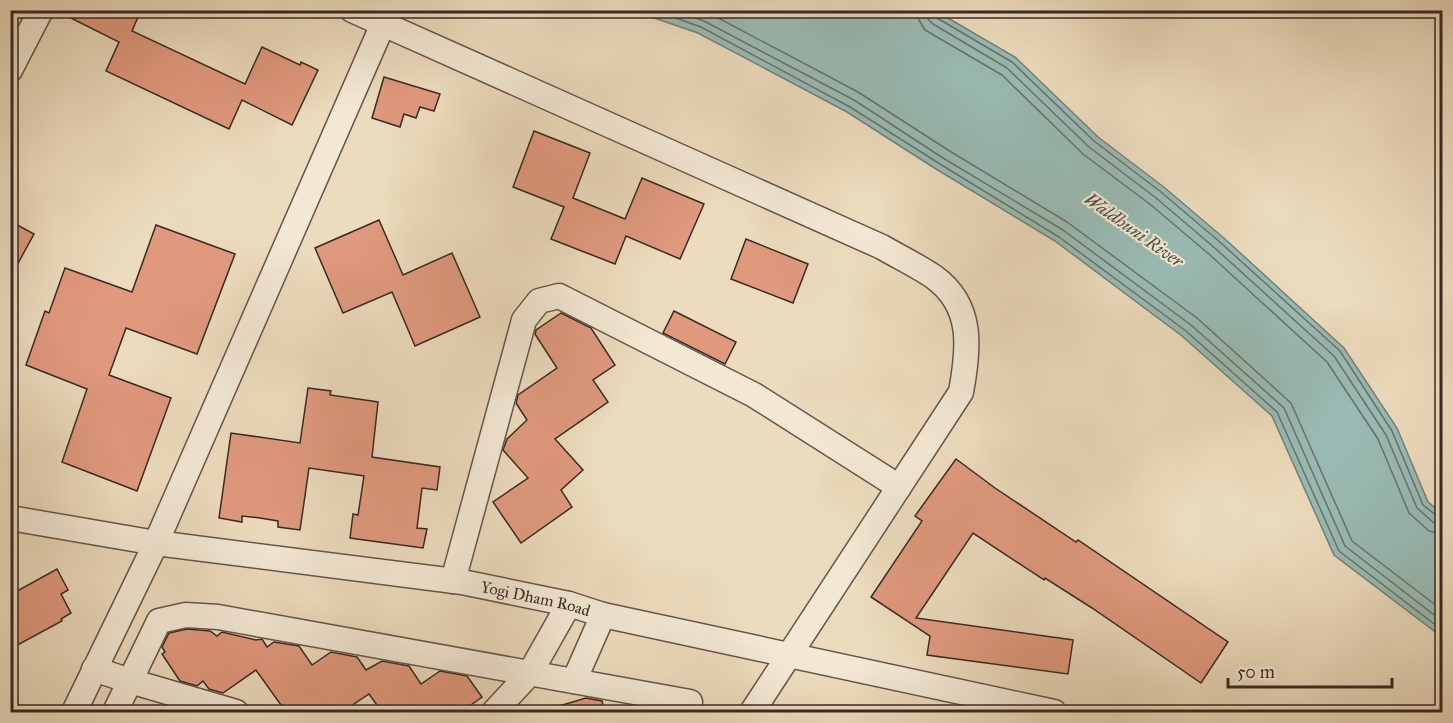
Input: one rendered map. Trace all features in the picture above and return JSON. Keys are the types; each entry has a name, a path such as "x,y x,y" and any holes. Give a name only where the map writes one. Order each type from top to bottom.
{"street":[{"path":"10,70 41,10"},
{"path":"352,10 882,247 934,278 952,295 966,322 967,359 961,392 752,712"},
{"path":"75,712 156,543 383,24"},
{"path":"453,581 524,320 539,301 559,296 754,395 899,487"},
{"name":"Yogi Dham Road","path":"10,518 156,543 453,581 569,604 603,615 1054,712"},
{"path":"494,712 530,673 569,604"},
{"path":"115,712 159,621 186,615 218,617 690,702 682,712"},
{"path":"574,681 603,615"},
{"path":"94,669 236,712"}],"water":[{"name":"Waldhuni River","path":"634,11 931,11 941,14 1015,57 1098,137 1165,188 1225,239 1344,348 1397,428 1428,502 1442,513 1442,637 1334,555 1272,416 1182,336 1055,241 847,112 698,33"}],"building":[{"path":"55,10 141,10 132,31 245,84 262,47 300,65 301,62 318,70 292,125 242,100 229,129 106,71 119,42"},
{"path":"384,77 440,94 434,111 420,107 416,118 404,114 400,127 372,118"},
{"path":"534,131 590,153 573,198 625,219 642,178 704,204 680,259 626,236 615,264 551,239 564,207 513,187"},
{"path":"379,220 403,275 452,253 480,317 415,346 392,292 343,313 315,248"},
{"path":"10,221 34,234 10,278"},
{"path":"156,225 235,254 197,354 126,328 109,375 171,398 137,491 62,462 87,389 26,365 45,311 49,313 65,268 132,292"},
{"path":"746,239 808,264 793,303 731,279"},
{"path":"674,311 736,342 725,364 663,333"},
{"path":"561,313 591,328 615,365 593,380 608,402 555,439 583,470 561,490 572,507 521,543 493,502 528,478 503,450 507,439 527,420 516,403 518,395 557,368 535,334 536,330"},
{"path":"308,388 331,391 330,395 378,402 372,457 440,467 437,490 422,488 417,528 427,529 423,548 350,538 353,514 358,515 364,476 351,474 309,468 300,530 278,527 278,521 260,518 242,516 242,522 219,518 231,433 300,443"},
{"path":"956,459 995,488 1076,542 1078,540 1228,642 1201,683 1092,608 1045,578 1044,580 973,533 916,618 1073,640 1068,674 927,655 930,636 871,597 922,521 915,516"},
{"path":"57,569 68,590 61,594 71,613 61,619 62,621 10,649 10,595"},
{"path":"187,629 210,631 217,636 222,632 256,640 262,639 267,647 274,642 299,646 312,665 331,652 357,657 366,670 382,661 409,666 421,684 440,671 467,676 482,697 461,712 382,712 369,694 342,712 286,712 256,670 223,693 209,689 203,681 197,686 180,681 162,654 165,652 162,647 169,633"},
{"path":"586,698 602,701 605,712 552,712 552,708"}]}
